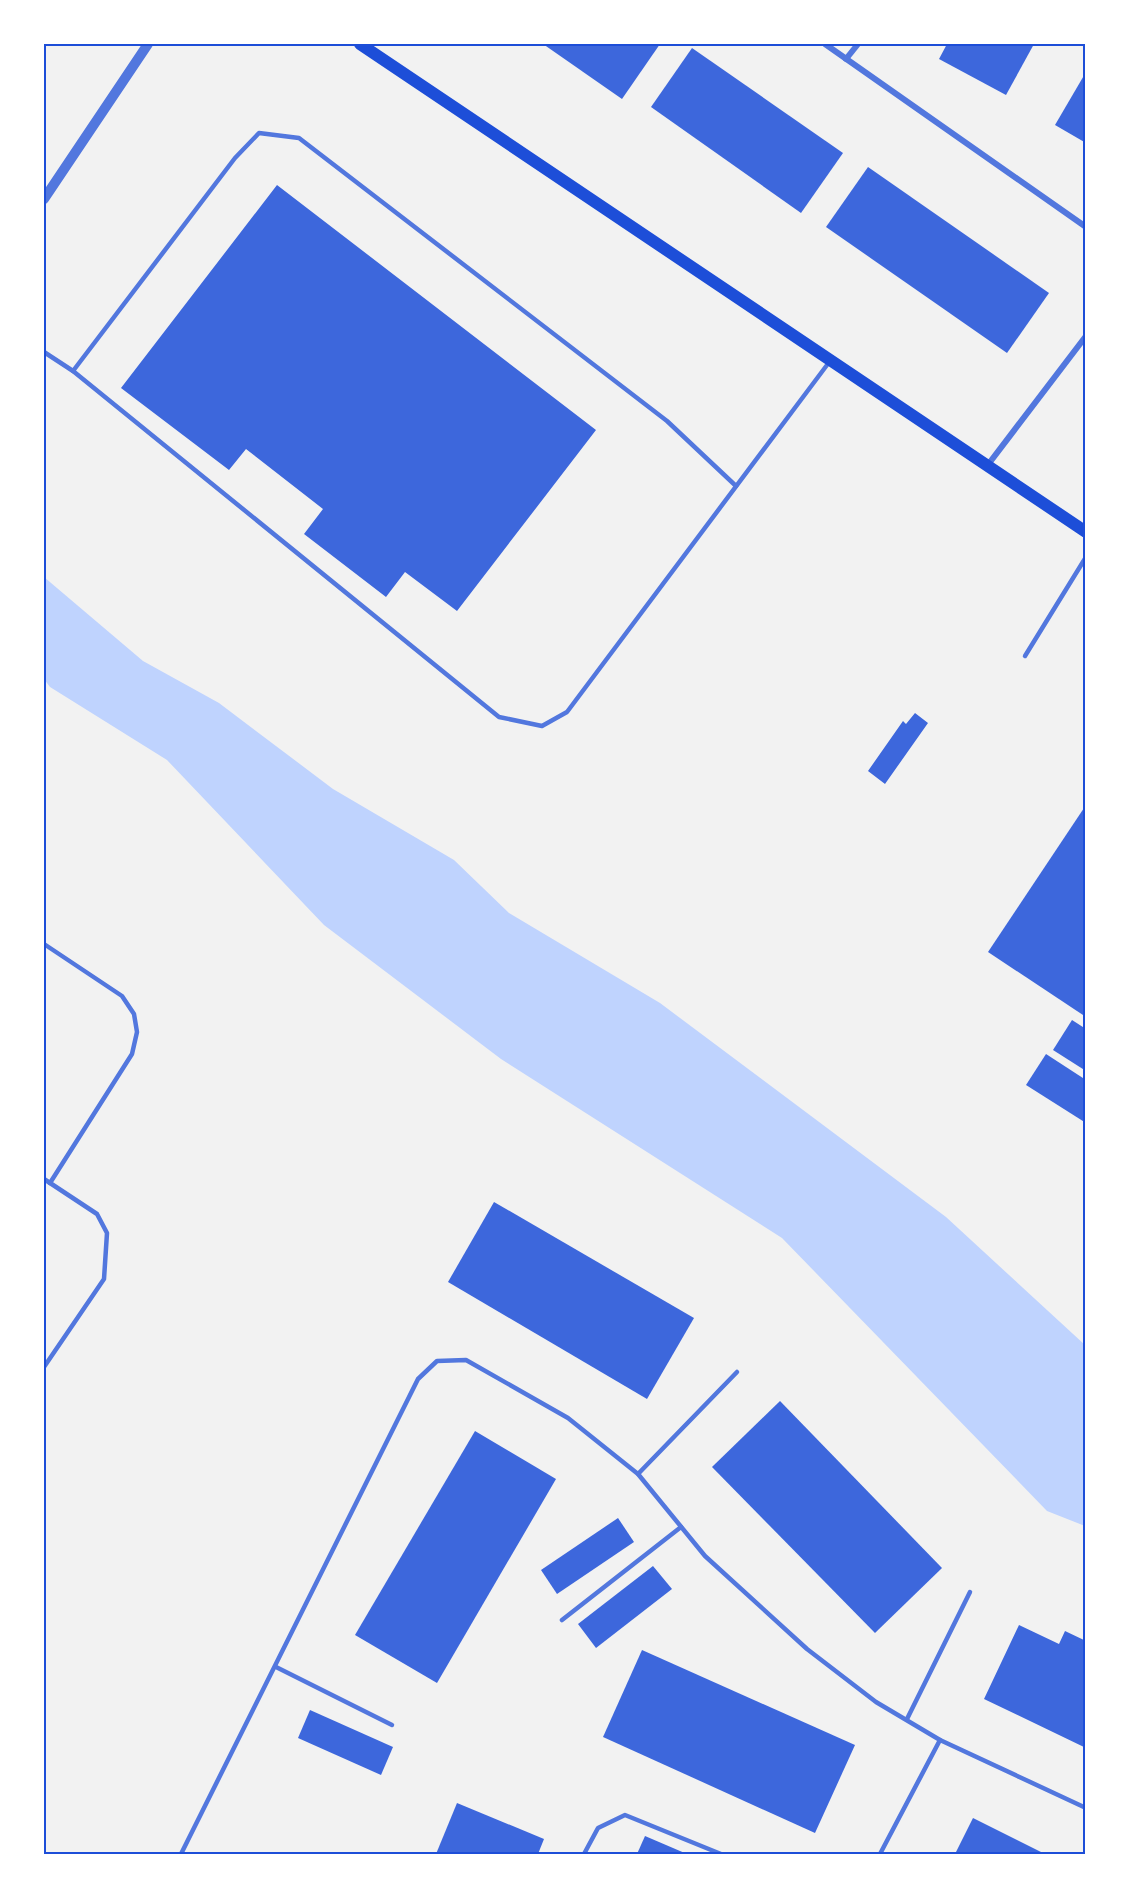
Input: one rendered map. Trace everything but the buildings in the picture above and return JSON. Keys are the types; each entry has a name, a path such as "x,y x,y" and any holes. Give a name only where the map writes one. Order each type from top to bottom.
{"main road":[{"path":"360,44 1086,532"}],"street":[{"path":"44,199 148,44"},
{"path":"825,44 1086,227"},
{"path":"846,58 858,44"},
{"path":"987,466 1086,336"}],"lane":[{"path":"73,371 236,158 260,133 299,138 667,421 736,486"},
{"path":"44,352 73,371 499,717 542,726 567,712 830,360"},
{"path":"1025,656 1086,557"},
{"path":"44,944 122,996 134,1014 137,1032 132,1054 50,1184"},
{"path":"44,1179 97,1214 107,1233 104,1279 44,1367"},
{"path":"181,1854 418,1379 437,1361 466,1360 568,1418 638,1474 705,1556 807,1649 876,1702 940,1740 1086,1808"},
{"path":"638,1474 736,1372"},
{"path":"562,1620 681,1527"},
{"path":"907,1719 970,1592"},
{"path":"276,1667 392,1725"},
{"path":"880,1854 940,1740"},
{"path":"584,1854 598,1828 625,1815 722,1854"}],"water":[{"path":"44,577 143,661 219,703 333,789 454,860 509,913 660,1003 946,1217 1085,1345 1085,1526 1047,1511 782,1238 501,1059 324,925 167,760 50,687 44,679"}]}
